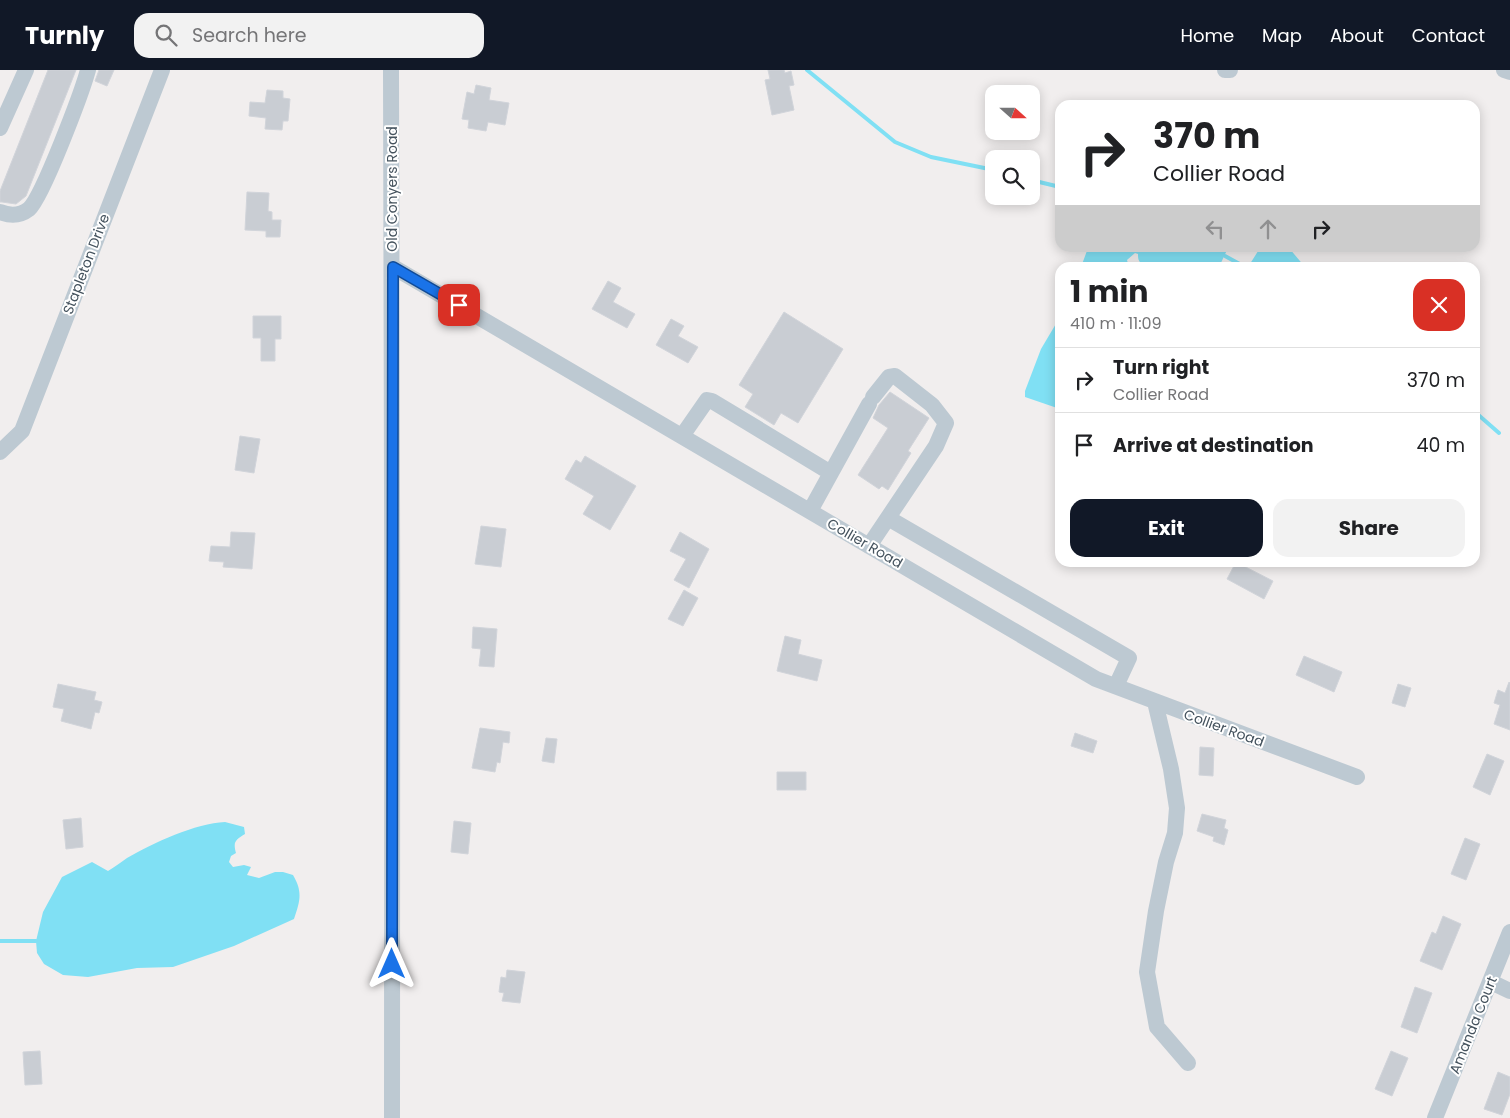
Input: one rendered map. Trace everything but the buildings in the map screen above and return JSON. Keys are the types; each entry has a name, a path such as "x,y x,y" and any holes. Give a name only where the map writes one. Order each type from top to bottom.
{"street":[{"path":"0,128 26,70"},
{"path":"0,212 10,215 21,214 30,208 52,162 88,70"},
{"name":"Stapleton Drive","path":"0,452 22,431 162,70"},
{"name":"Old Conyers Road","path":"391,70 393,267 392,1118"},
{"path":"1225,70 1230,70"},
{"path":"1504,70 1510,72"},
{"name":"Collier Road","path":"393,267 1096,679 1357,777"},
{"path":"810,511 871,401 889,377 895,376 932,404 946,422 936,446 869,546"},
{"path":"682,436 707,400 712,401 831,473"},
{"path":"888,518 1129,658 1116,686"},
{"path":"1155,702 1167,749 1177,808 1175,833 1166,862 1147,972 1157,1027 1188,1063"},
{"name":"Amanda Court","path":"1435,1118 1510,932"},
{"path":"1490,982 1510,991"}],"water":[{"path":"1087,252 1226,252 1221,262 1140,262 1138,254 1135,253 1127,260 1128,262 1083,262"},
{"path":"1257,252 1292,252 1301,262 1251,262"},
{"path":"1055,325 1055,407 1025,397 1025,391 1041,349"},
{"path":"225,822 244,827 245,834 236,842 236,853 231,856 229,862 233,867 244,865 251,867 247,875 259,878 275,872 293,875 300,897 294,919 234,946 173,967 137,968 88,977 63,975 44,964 37,953 36,941 43,912 62,877 92,862 108,871 137,852 162,840 201,826"}],"waterway":[{"path":"807,70 895,142 931,157 985,168"},
{"path":"1040,182 1055,186"},
{"path":"1225,256 1236,262"},
{"path":"1480,416 1499,433"},
{"path":"0,941 36,941"}],"route":[{"path":"392,964 393,267 459,305"}]}
